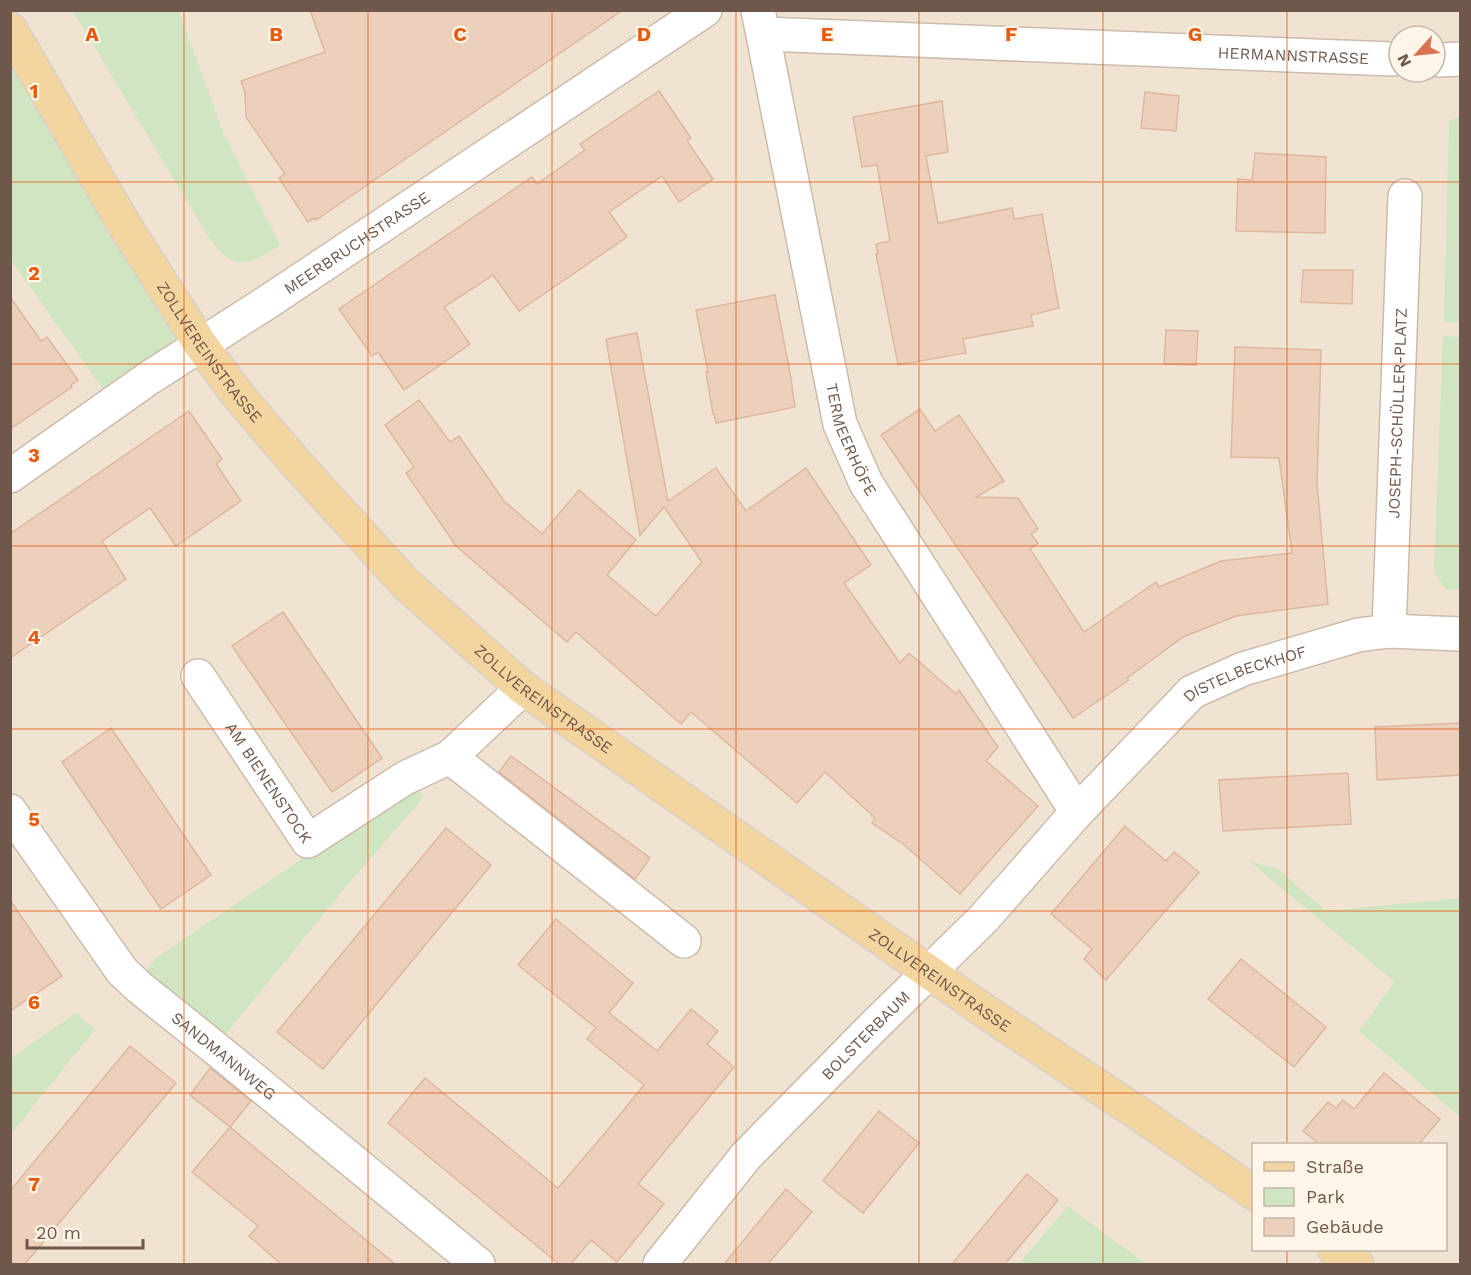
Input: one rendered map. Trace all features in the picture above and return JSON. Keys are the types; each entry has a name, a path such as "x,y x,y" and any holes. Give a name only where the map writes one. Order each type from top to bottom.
{"main road":[{"name":"ZOLLVEREINSTRASSE","path":"10,29 125,226 201,345 237,394 294,461 406,585 524,688 989,1014 1252,1192"},
{"path":"1337,1251 1357,1264"}],"street":[{"name":"MEERBRUCHSTRASSE","path":"10,476 149,378 266,303 705,10"},
{"name":"HERMANNSTRASSE","path":"761,22 1387,59"},
{"name":"TERMEERHÖFE","path":"761,22 840,424 866,483 1077,812"},
{"name":"JOSEPH-SCHÜLLER-PLATZ","path":"1389,631 1405,196"},
{"name":"DISTELBECKHOF","path":"1077,812 1192,692 1243,669 1358,635 1389,631 1461,634"},
{"name":"AM BIENENSTOCK","path":"198,676 308,841 405,778 450,757 524,688"},
{"path":"450,757 684,941"},
{"name":"SANDMANNWEG","path":"10,811 122,971 478,1264"},
{"name":"BOLSTERBAUM","path":"662,1264 746,1156 984,918 1077,812"}],"shaded area":[{"path":"11,11 1460,11 1460,1264 11,1264"}],"green space":[{"path":"73,11 179,11 223,132 280,245 259,258 242,263 226,257 218,249 209,238"},
{"path":"10,40 198,344 111,400 11,260"},
{"path":"1460,116 1460,322 1444,322 1449,121"},
{"path":"1443,336 1460,337 1460,589 1446,590 1434,571"},
{"path":"414,786 424,797 344,889 221,1040 143,975 156,958 381,805"},
{"path":"1249,861 1278,869 1326,911 1460,898 1460,1117 1359,1031 1395,982"},
{"path":"76,1013 95,1029 11,1134 11,1058"},
{"path":"1068,1206 1146,1264 1019,1264"}],"building":[{"path":"310,10 623,10 316,220 315,218 308,222 279,178 285,174 246,117 245,93 241,81 325,52"},
{"path":"659,91 691,138 687,141 713,179 679,202 662,176 609,212 627,237 519,311 493,275 444,307 470,344 404,390 378,352 372,356 339,309 532,177 537,184 585,150 580,144"},
{"path":"1145,92 1179,96 1176,131 1141,128"},
{"path":"942,101 948,152 926,156 938,223 1012,208 1014,219 1042,214 1059,308 1031,315 1033,326 963,339 966,353 898,365 876,254 878,254 876,244 890,241 877,165 862,167 853,117"},
{"path":"1255,153 1326,157 1325,233 1236,231 1238,179 1252,180"},
{"path":"1303,270 1353,270 1352,304 1301,302"},
{"path":"775,295 795,407 716,423 696,310"},
{"path":"10,297 41,341 47,337 78,380 71,385 72,387 10,429"},
{"path":"1166,330 1198,331 1196,365 1164,364"},
{"path":"637,333 668,501 716,468 746,511 806,468 871,565 844,583 900,663 909,653 956,694 959,690 998,747 986,761 1038,806 960,894 903,844 872,823 875,818 825,772 797,803 691,712 681,724 576,632 567,642 456,546 406,473 414,467 385,425 419,400 450,442 459,436 504,501 542,534 579,490 636,540 607,575 656,616 702,562 664,507 640,535 606,339"},
{"path":"1235,347 1321,350 1317,484 1328,604 1236,616 1183,637 1127,678 1129,680 1073,718 881,435 920,409 935,431 959,415 1004,481 976,497 1018,498 1038,529 1031,534 1038,543 1030,549 1084,632 1156,582 1159,587 1221,561 1292,553 1279,458 1231,457"},
{"path":"189,411 222,459 216,464 241,501 176,546 150,508 102,541 126,579 10,658 10,534"},
{"path":"283,612 382,758 332,792 232,646"},
{"path":"1461,723 1461,775 1377,780 1375,727"},
{"path":"111,728 211,875 161,909 62,762"},
{"path":"511,756 650,858 635,879 499,772"},
{"path":"1348,773 1351,824 1223,831 1219,780"},
{"path":"1125,826 1166,861 1174,852 1199,872 1106,980 1084,959 1092,949 1051,914"},
{"path":"446,828 491,865 323,1069 277,1032"},
{"path":"10,900 62,976 10,1011"},
{"path":"556,919 633,983 609,1013 657,1051 691,1009 718,1031 707,1044 734,1067 638,1184 664,1204 617,1262 591,1240 571,1264 559,1264 388,1123 425,1078 558,1188 605,1133 644,1085 587,1039 596,1028 518,965"},
{"path":"1241,959 1326,1027 1294,1067 1208,999"},
{"path":"130,1046 176,1083 25,1264 10,1264 10,1191"},
{"path":"210,1068 251,1101 230,1127 190,1095"},
{"path":"1384,1073 1440,1119 1420,1143 1318,1143 1303,1131 1328,1102 1336,1108 1343,1100 1354,1109"},
{"path":"879,1111 919,1143 863,1213 823,1181"},
{"path":"230,1127 395,1264 281,1264 249,1236 258,1226 192,1172"},
{"path":"1027,1174 1058,1200 1005,1264 952,1264"},
{"path":"786,1189 812,1212 768,1264 724,1264"}]}
